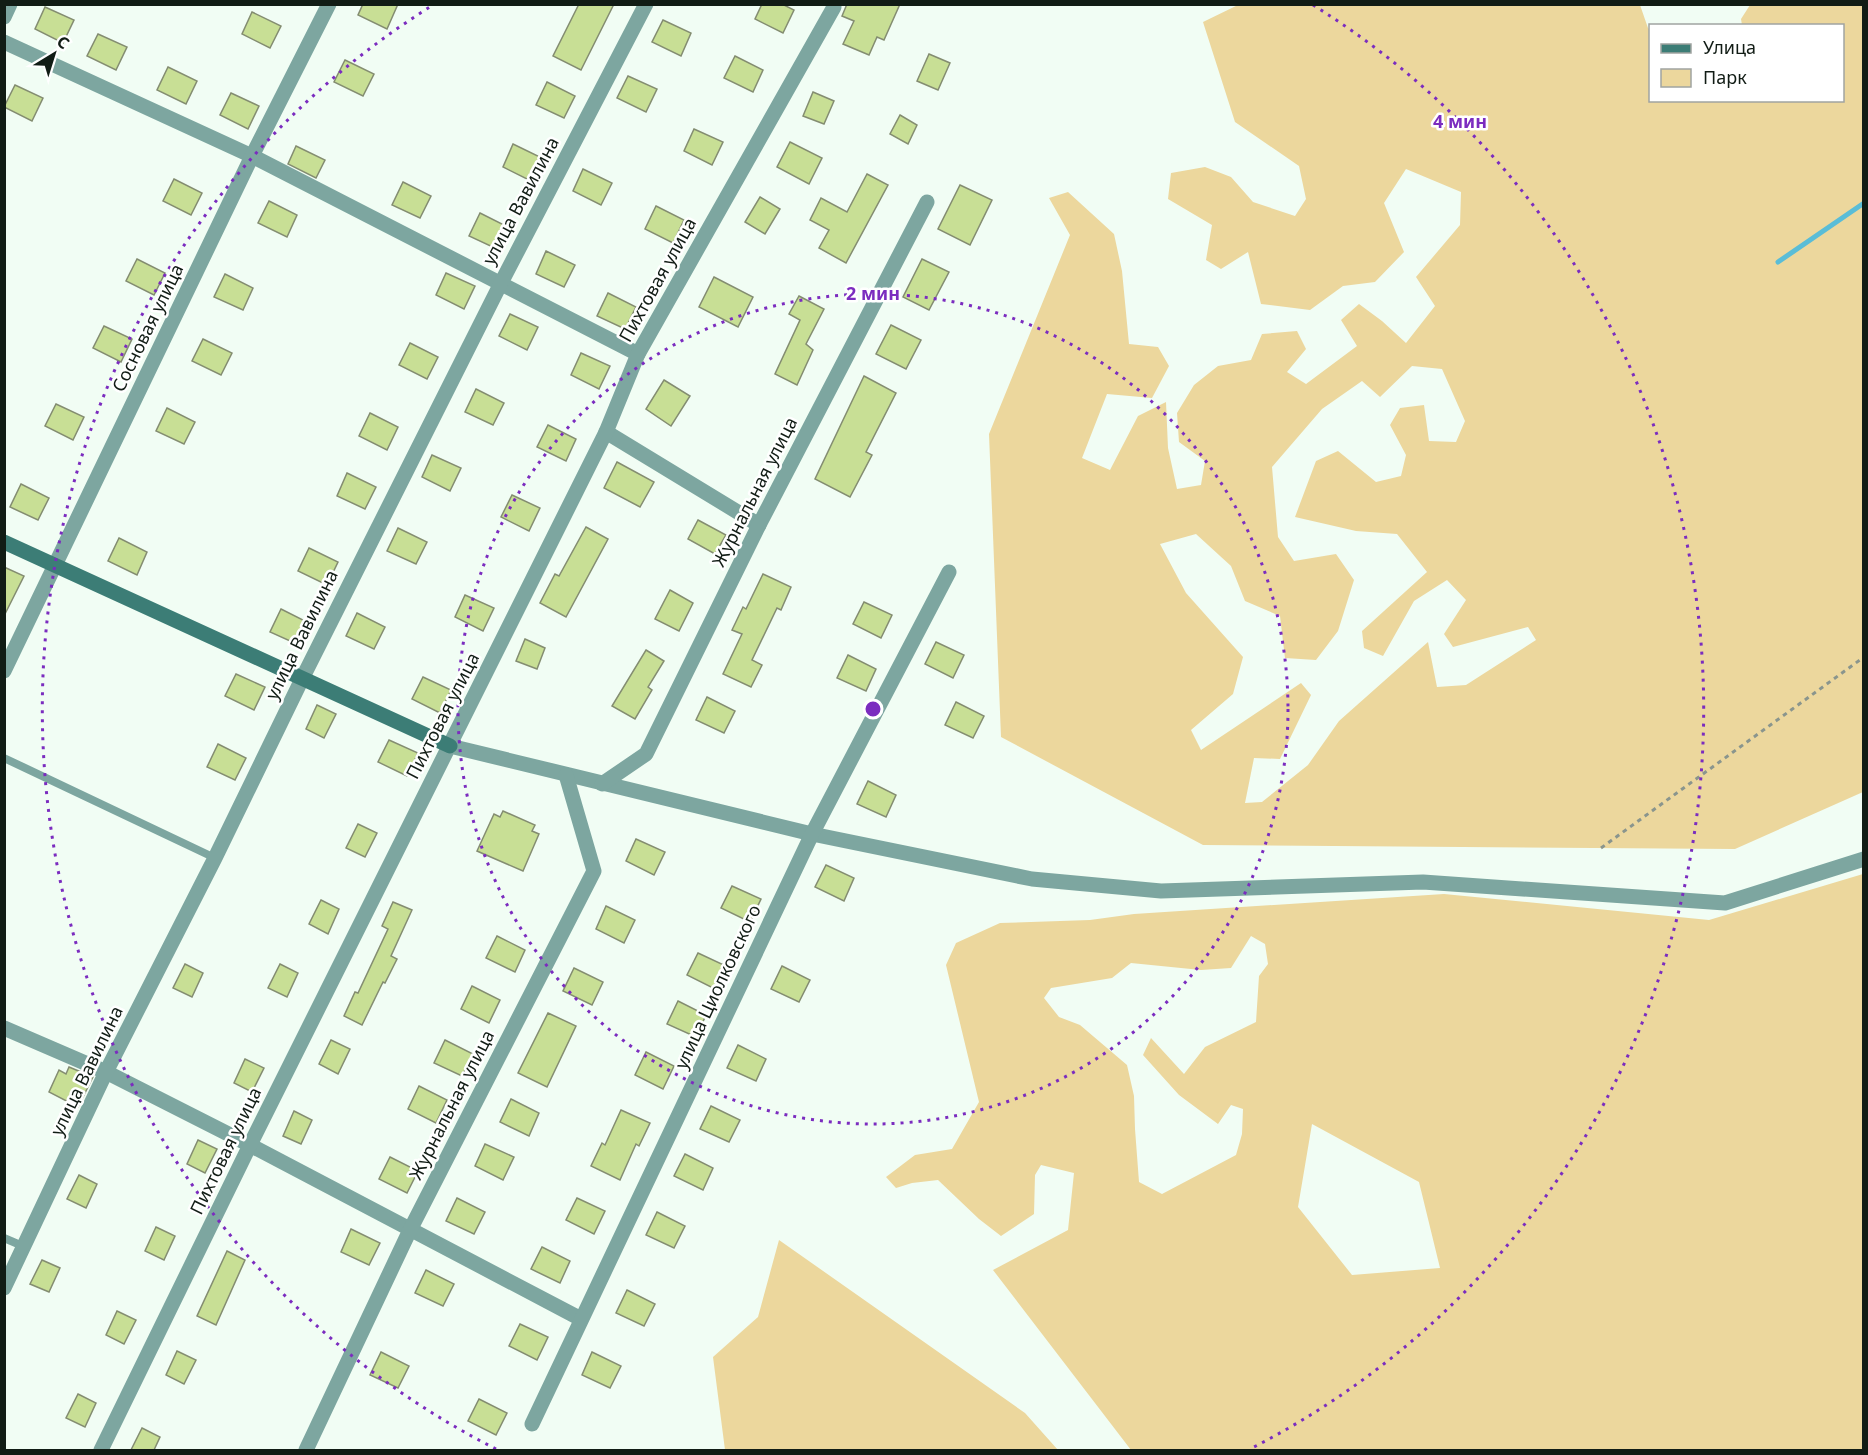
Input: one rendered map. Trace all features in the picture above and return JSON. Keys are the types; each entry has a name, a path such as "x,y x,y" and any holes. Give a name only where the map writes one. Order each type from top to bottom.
{"street":[{"path":"4,17 10,4"},
{"name":"Сосновая улица","path":"4,671 252,156 329,4"},
{"name":"улица Вавилина","path":"4,1288 106,1072 215,858 302,679 501,283 646,4"},
{"name":"Пихтовая улица","path":"101,1450 250,1145 606,432 638,354 834,7"},
{"path":"4,42 252,156 638,354"},
{"name":"Журнальная улица","path":"602,784 646,754 759,525 927,202"},
{"path":"606,432 759,525"},
{"path":"4,542 450,746 813,834 1032,879 1161,891 1423,882 1725,903 1863,859"},
{"name":"улица Циолковского","path":"532,1424 813,834 949,572"},
{"name":"Журнальная улица","path":"306,1450 410,1230 594,871 566,775"},
{"path":"4,1028 106,1072 581,1319"}],"lane":[{"path":"4,758 215,858"},
{"path":"4,1238 25,1247"}],"path":[{"path":"1601,848 1863,657"}],"green space":[{"path":"1240,4 1640,5 1649,29 1649,102 1844,102 1844,24 1742,24 1741,19 1750,5 1863,5 1863,792 1735,849 1203,845 1001,737 989,434 1070,235 1049,198 1068,192 1114,234 1122,271 1129,344 1158,347 1169,366 1152,398 1107,394 1082,458 1110,470 1138,416 1166,402 1168,448 1177,489 1201,485 1205,461 1179,442 1177,413 1194,385 1218,366 1251,360 1262,334 1297,331 1306,349 1287,372 1306,384 1357,346 1341,320 1359,304 1406,343 1435,306 1416,277 1460,225 1461,192 1406,169 1384,203 1404,252 1375,282 1343,286 1310,310 1261,304 1248,252 1221,269 1206,260 1212,225 1168,199 1171,173 1205,167 1231,177 1253,202 1295,216 1306,199 1299,166 1235,122 1203,22","holes":["1412,366 1442,369 1465,421 1456,442 1429,441 1424,405 1400,408 1390,425 1406,455 1401,476 1376,482 1338,451 1316,461 1295,517 1356,531 1397,534 1427,572 1362,631 1364,648 1383,656 1414,601 1447,580 1466,600 1444,634 1453,647 1528,627 1536,640 1466,685 1437,687 1428,642 1339,721 1308,765 1262,802 1245,803 1254,758 1280,759 1311,695 1301,683 1201,750 1191,730 1233,694 1243,657 1186,593 1160,544 1196,534 1231,566 1245,601 1280,616 1285,658 1316,660 1338,631 1354,580 1336,554 1294,561 1278,537 1272,467 1322,409 1362,381 1380,397"]},
{"path":"1863,874 1863,1450 1131,1450 993,1270 1068,1230 1074,1173 1041,1165 1035,1175 1034,1214 1001,1236 979,1219 938,1180 912,1183 896,1188 886,1177 915,1155 952,1149 979,1102 946,965 956,943 1000,923 1090,920 1134,914 1444,894 1709,920","holes":["1251,936 1265,944 1268,964 1259,976 1256,1022 1205,1047 1184,1074 1151,1038 1143,1055 1179,1095 1218,1124 1231,1105 1243,1109 1242,1134 1236,1155 1162,1194 1139,1182 1134,1096 1127,1065 1080,1025 1059,1017 1044,998 1051,988 1112,978 1131,963 1201,970 1231,968","1312,1124 1419,1182 1440,1268 1352,1275 1298,1207"]},
{"path":"779,1240 1025,1413 1058,1450 725,1450 713,1357 758,1317"}],"building":[{"path":"363,4 398,4 387,29 358,15"},
{"path":"579,4 614,4 581,70 553,56"},
{"path":"762,4 782,4 794,10 783,33 755,19"},
{"path":"847,4 900,4 884,40 877,37 869,55 843,44 854,21 842,16"},
{"path":"45,7 74,20 63,43 35,29"},
{"path":"252,12 281,26 270,48 242,34"},
{"path":"663,20 691,33 681,56 652,42"},
{"path":"98,34 127,47 116,70 87,56"},
{"path":"929,54 950,63 938,90 917,81"},
{"path":"735,56 763,70 753,92 724,78"},
{"path":"345,60 374,74 363,96 334,82"},
{"path":"168,67 197,81 186,104 157,90"},
{"path":"628,76 657,89 646,112 617,98"},
{"path":"547,82 575,96 564,118 536,105"},
{"path":"15,85 43,98 32,121 4,107"},
{"path":"813,92 834,101 824,124 803,116"},
{"path":"231,93 259,106 248,129 220,115"},
{"path":"900,115 917,125 908,144 890,134"},
{"path":"694,129 723,142 712,165 684,151"},
{"path":"790,142 822,158 809,184 777,167"},
{"path":"513,144 542,158 531,181 503,167"},
{"path":"296,146 325,160 316,178 288,164"},
{"path":"583,169 612,183 601,205 573,191"},
{"path":"867,174 888,185 846,263 819,248 829,230 810,220 821,198 847,212"},
{"path":"174,179 202,193 191,215 163,201"},
{"path":"403,182 431,196 420,218 392,205"},
{"path":"960,185 992,200 970,245 938,229"},
{"path":"760,197 780,209 765,234 745,222"},
{"path":"269,201 297,215 287,237 258,223"},
{"path":"656,206 684,220 673,243 645,229"},
{"path":"480,213 508,227 497,249 469,236"},
{"path":"546,251 575,265 564,287 536,274"},
{"path":"137,259 165,273 154,295 126,281"},
{"path":"922,259 949,272 929,310 903,297"},
{"path":"446,273 475,286 464,309 436,295"},
{"path":"225,274 253,288 243,310 214,297"},
{"path":"714,277 753,297 738,327 699,307"},
{"path":"608,293 636,307 625,329 597,316"},
{"path":"799,296 824,309 806,344 813,350 797,385 775,374 800,320 789,314"},
{"path":"510,314 538,327 527,350 499,336"},
{"path":"891,325 921,340 906,369 876,354"},
{"path":"104,326 132,339 121,362 93,348"},
{"path":"203,339 232,353 221,375 192,361"},
{"path":"410,343 438,357 427,379 399,365"},
{"path":"581,353 610,366 599,389 571,375"},
{"path":"864,376 896,393 866,452 872,455 850,497 815,479"},
{"path":"664,380 690,396 671,426 646,409"},
{"path":"476,389 504,403 493,425 465,412"},
{"path":"56,404 84,417 73,440 45,426"},
{"path":"167,408 195,422 184,444 156,431"},
{"path":"370,413 398,427 387,450 359,436"},
{"path":"548,425 576,439 566,461 537,447"},
{"path":"432,455 461,468 450,491 422,477"},
{"path":"617,462 654,482 640,507 604,488"},
{"path":"347,473 376,487 365,509 337,496"},
{"path":"21,484 49,498 38,520 10,507"},
{"path":"512,495 540,508 529,531 501,517"},
{"path":"698,520 726,535 715,554 688,539"},
{"path":"586,527 608,539 566,617 540,603 555,574 559,576"},
{"path":"398,528 427,542 416,564 387,551"},
{"path":"119,538 147,552 137,575 108,561"},
{"path":"309,548 338,562 327,585 298,571"},
{"path":"4,567 24,576 4,616"},
{"path":"763,574 791,587 781,610 777,608 752,660 762,665 751,687 723,674 742,634 732,630 743,607 746,609"},
{"path":"670,590 693,603 679,631 655,619"},
{"path":"465,595 494,608 483,631 455,617"},
{"path":"864,602 892,615 881,638 853,624"},
{"path":"281,609 309,623 299,645 270,632"},
{"path":"357,613 385,627 374,649 346,636"},
{"path":"525,639 545,648 537,669 516,661"},
{"path":"936,642 964,655 953,678 925,664"},
{"path":"646,650 664,661 648,687 652,690 635,719 612,706"},
{"path":"848,655 876,669 866,691 837,678"},
{"path":"236,674 265,687 254,710 225,696"},
{"path":"423,677 451,690 440,713 412,699"},
{"path":"707,697 735,711 724,733 696,720"},
{"path":"956,702 984,716 973,738 945,725"},
{"path":"317,705 336,714 324,738 306,729"},
{"path":"389,740 418,753 407,776 378,762"},
{"path":"218,744 246,758 235,780 207,767"},
{"path":"868,781 896,795 886,817 857,804"},
{"path":"503,811 535,825 532,831 539,834 523,871 477,851 494,814 500,817"},
{"path":"358,824 377,833 365,857 346,848"},
{"path":"636,839 665,852 654,875 626,861"},
{"path":"826,865 854,878 844,901 815,887"},
{"path":"732,886 761,899 750,922 721,908"},
{"path":"321,900 339,909 328,934 309,924"},
{"path":"393,902 412,910 391,956 397,959 362,1025 344,1016 355,992 358,993 388,929 382,926"},
{"path":"606,906 635,920 624,943 596,929"},
{"path":"497,936 525,950 515,972 486,958"},
{"path":"698,953 726,966 715,989 687,975"},
{"path":"185,964 203,973 192,997 173,988"},
{"path":"280,964 298,973 287,997 268,988"},
{"path":"782,966 810,980 799,1002 771,989"},
{"path":"574,968 603,982 592,1005 563,991"},
{"path":"472,986 500,1000 489,1023 461,1009"},
{"path":"678,1001 706,1015 696,1037 667,1024"},
{"path":"548,1013 576,1026 547,1087 518,1073"},
{"path":"331,1040 350,1049 338,1074 319,1064"},
{"path":"445,1040 473,1054 462,1076 434,1063"},
{"path":"738,1045 766,1059 756,1081 727,1068"},
{"path":"646,1052 674,1066 663,1089 635,1075"},
{"path":"245,1059 264,1068 252,1092 234,1083"},
{"path":"69,1067 93,1077 78,1107 49,1092 59,1070 66,1074"},
{"path":"419,1086 447,1100 436,1123 408,1109"},
{"path":"511,1099 539,1113 529,1136 500,1122"},
{"path":"711,1106 740,1120 729,1142 700,1129"},
{"path":"621,1110 650,1123 639,1146 636,1144 620,1180 591,1166 602,1143 605,1145"},
{"path":"294,1111 312,1120 301,1144 283,1136"},
{"path":"198,1140 217,1149 205,1173 187,1164"},
{"path":"485,1144 514,1157 503,1180 475,1166"},
{"path":"685,1154 713,1168 703,1190 674,1176"},
{"path":"390,1157 418,1171 407,1193 379,1179"},
{"path":"79,1175 97,1184 86,1208 67,1199"},
{"path":"457,1198 485,1212 474,1234 446,1221"},
{"path":"577,1198 605,1211 594,1234 566,1220"},
{"path":"657,1212 685,1226 674,1248 646,1235"},
{"path":"156,1227 175,1236 164,1260 145,1251"},
{"path":"351,1229 380,1243 369,1265 341,1252"},
{"path":"542,1247 570,1261 560,1283 531,1269"},
{"path":"227,1251 245,1260 216,1325 197,1316"},
{"path":"42,1260 60,1268 49,1292 30,1284"},
{"path":"426,1270 454,1284 443,1306 415,1293"},
{"path":"627,1290 655,1304 644,1326 616,1313"},
{"path":"117,1311 136,1320 124,1344 106,1335"},
{"path":"520,1324 548,1337 537,1360 509,1346"},
{"path":"177,1351 196,1360 184,1384 166,1375"},
{"path":"381,1352 409,1366 398,1388 370,1375"},
{"path":"592,1352 621,1366 610,1388 582,1375"},
{"path":"78,1394 96,1403 85,1427 66,1418"},
{"path":"479,1399 507,1413 496,1435 468,1421"},
{"path":"142,1428 160,1437 154,1450 131,1450"}],"waterway":[{"path":"1778,262 1864,203"}]}
